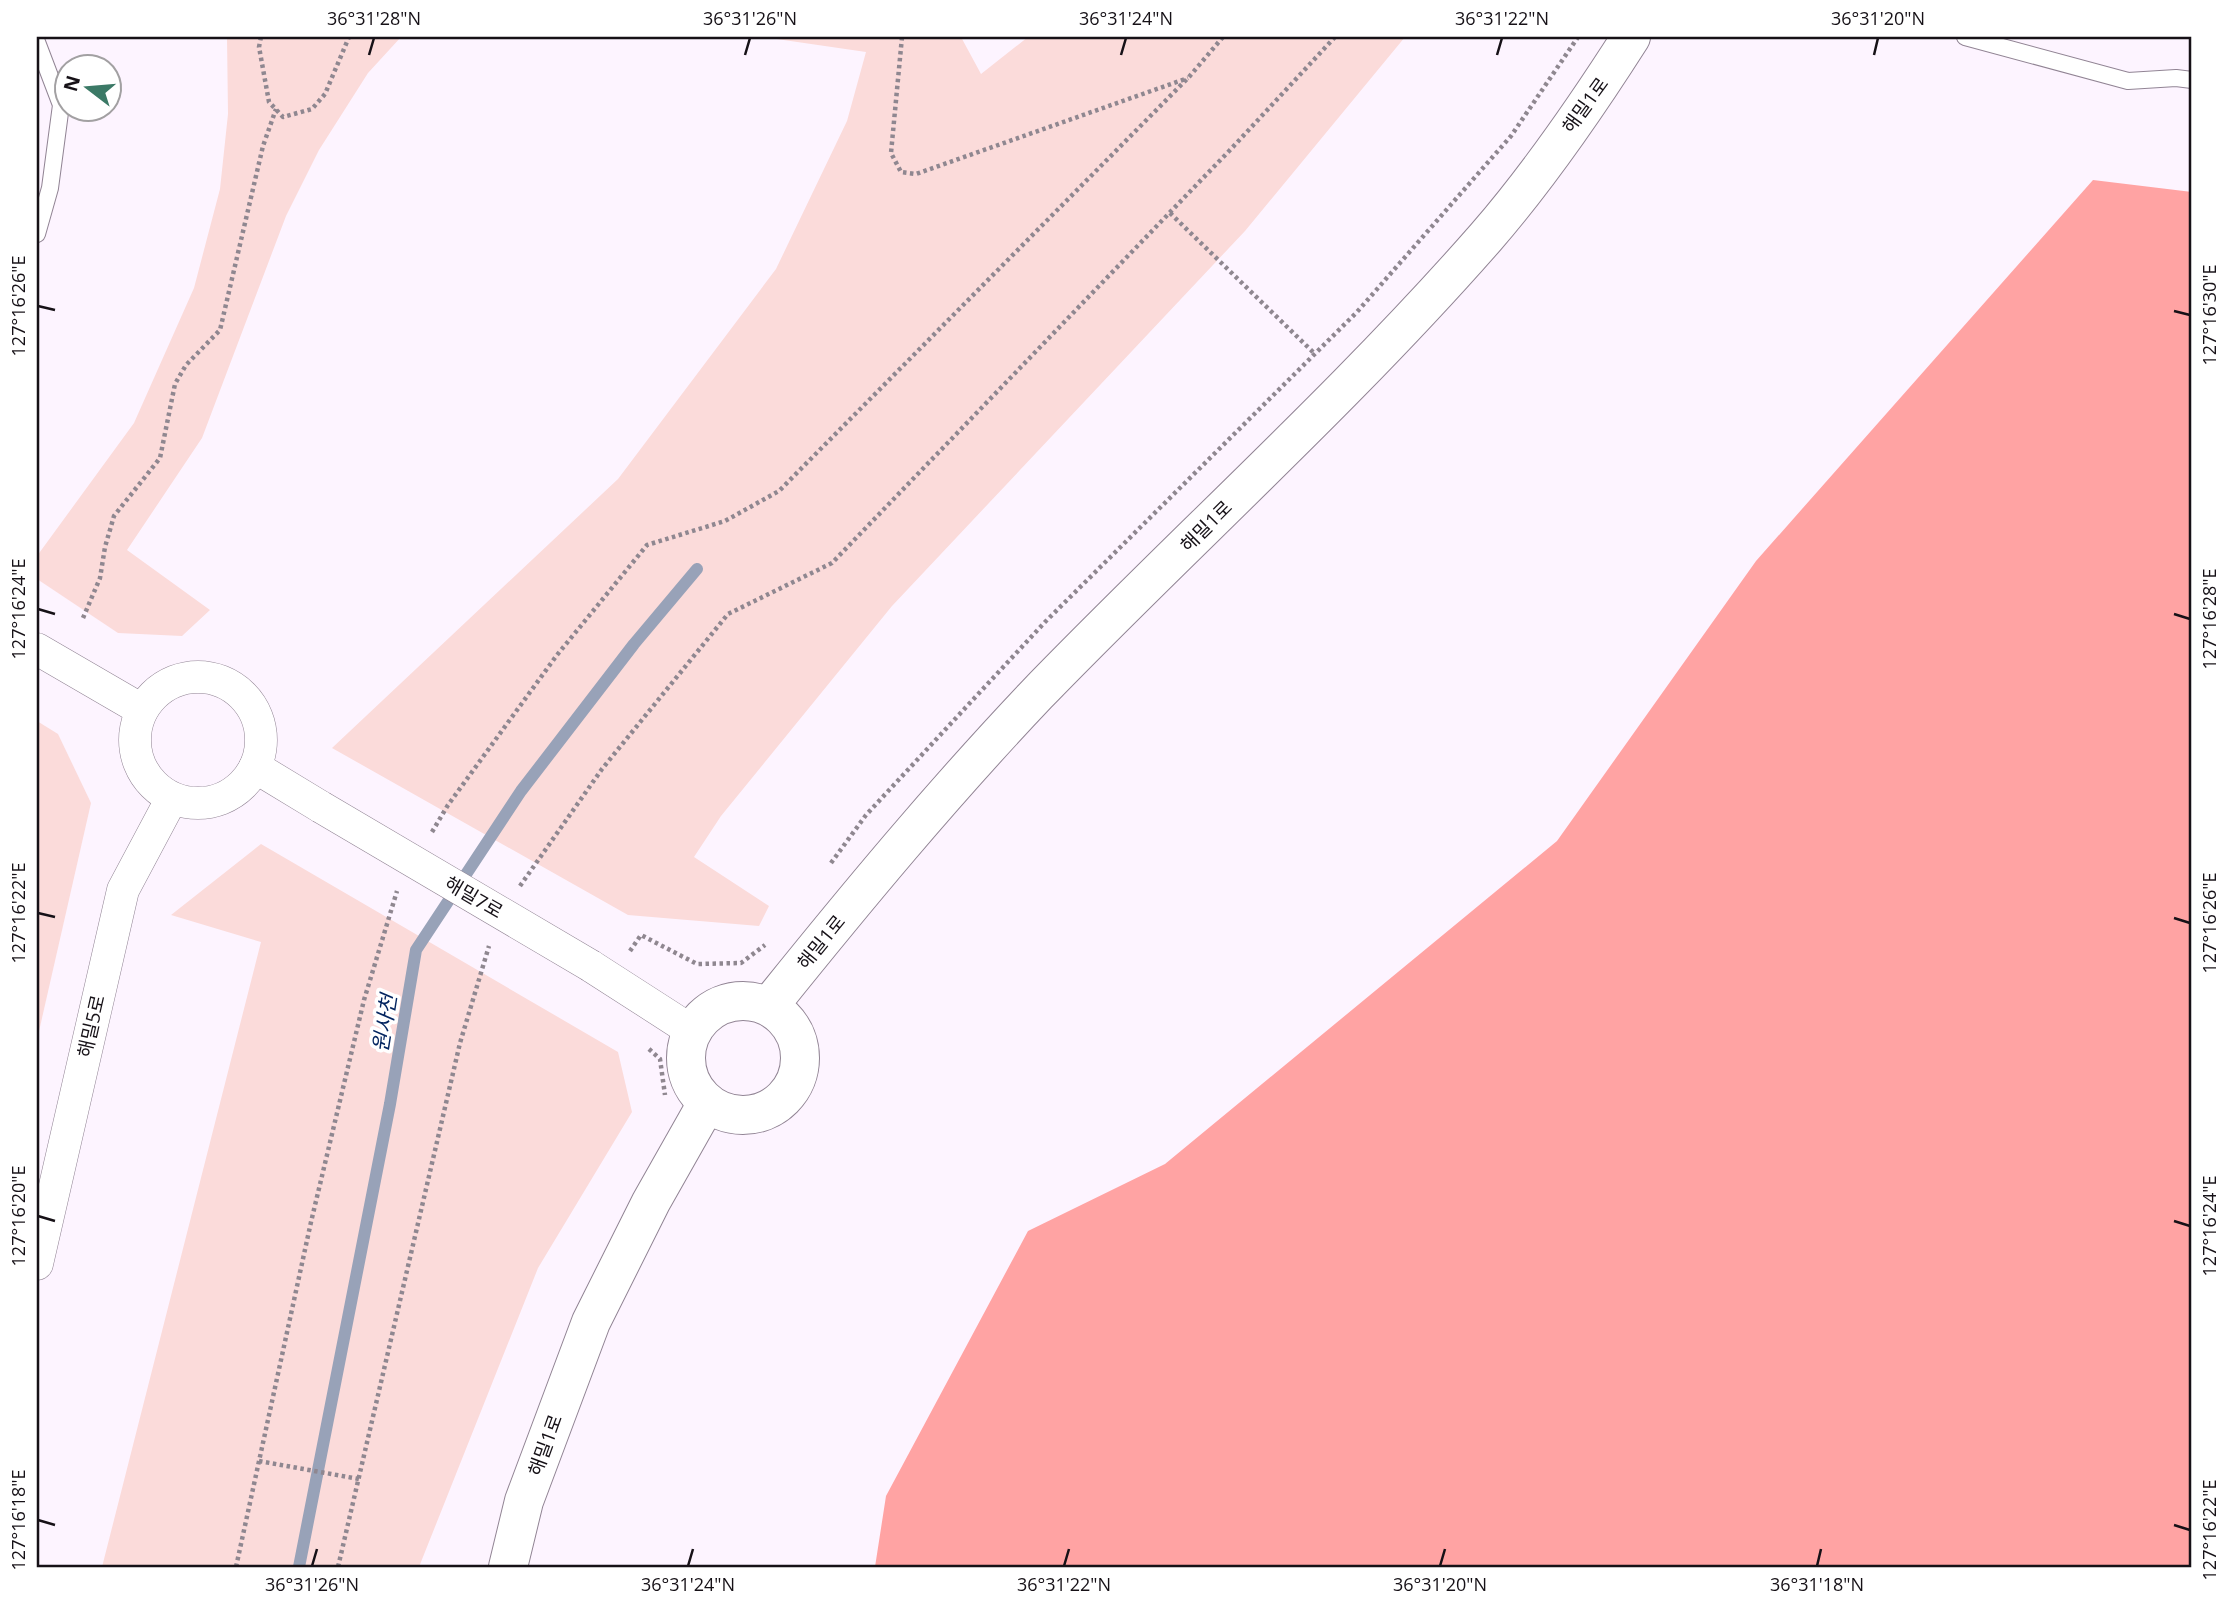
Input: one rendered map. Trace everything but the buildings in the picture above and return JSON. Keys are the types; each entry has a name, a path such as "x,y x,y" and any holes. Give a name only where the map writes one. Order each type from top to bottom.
{"street":[{"name":"해밀1로","path":"769,1006 904,838 1027,705 1350,382 1487,236 1592,98 1632,37"},
{"path":"37,649 142,710"},
{"path":"195,677 216,679 235,689 250,705 259,724 261,746 255,767 244,783 229,796 211,802 191,803 172,798 148,779 135,751 135,730 142,710 155,694 174,682 195,677"},
{"name":"해밀7로","path":"255,767 591,966 692,1031"},
{"name":"해밀5로","path":"37,1264 123,890 172,798"},
{"path":"734,1000 769,1006 783,1016 794,1030 800,1047 800,1064 787,1096 773,1107 757,1114 731,1114 707,1103 694,1088 687,1070 686,1050 692,1031 702,1017 717,1006 734,1000"},
{"name":"해밀1로","path":"508,1567 524,1501 591,1322 651,1202 707,1103"}],"lane":[{"path":"1965,37 2128,81 2176,78 2192,80"},
{"path":"37,41 61,105 50,188 37,233"}],"path":[{"path":"261,37 260,47 270,102 284,117 312,108 324,94 349,37"},
{"path":"902,37 891,153 901,172 916,174 1189,78"},
{"path":"428,839 448,805 557,655 647,545 725,521 779,491 1189,78 1223,37"},
{"path":"515,895 602,769 728,614 832,563 1170,214 1335,37"},
{"path":"83,618 100,578 114,516 160,458 175,384 186,365 220,330 263,146 276,109"},
{"path":"1170,214 1315,354"},
{"path":"236,1567 311,1222 365,1000 394,897 401,885"},
{"path":"338,1567 460,1043 490,941"},
{"path":"260,1461 359,1479"}],"shaded area":[{"path":"227,37 401,37 368,73 319,150 286,216 202,438 127,550 210,610 182,636 118,633 37,579 37,556 134,423 194,288 220,189 228,114"},
{"path":"763,37 961,37 981,74 1028,37 1405,37 1245,231 892,606 721,816 694,857 769,906 759,926 628,915 332,748 618,479 776,269 847,121 866,52"},
{"path":"2093,180 2192,192 2192,1567 875,1567 886,1496 1028,1231 1165,1164 1557,841 1756,561"},
{"path":"37,721 58,734 91,803 37,1040"},
{"path":"261,844 618,1052 632,1112 538,1268 419,1567 102,1567 261,942 171,915"}],"waterway":[{"name":"원사천","path":"299,1567 390,1104 416,950 521,791 634,644 697,569"}]}
